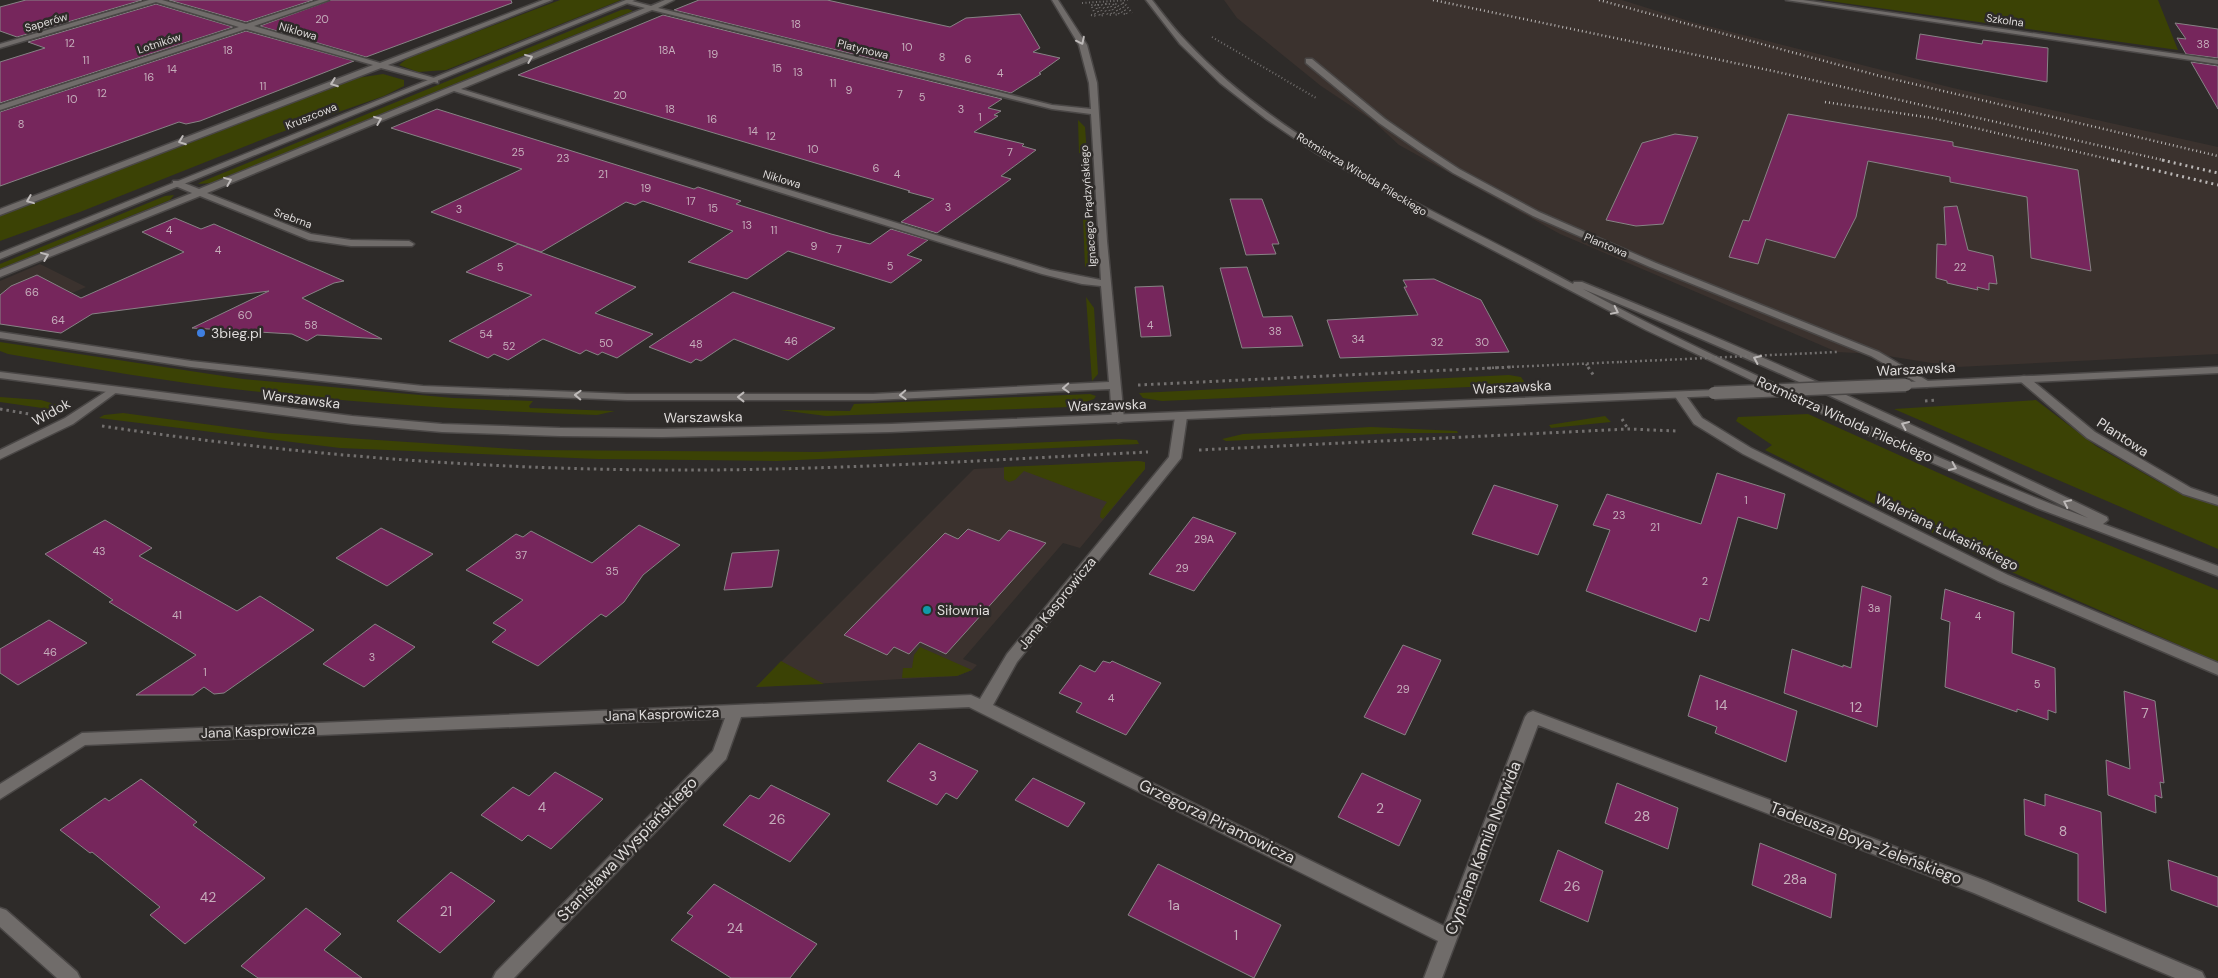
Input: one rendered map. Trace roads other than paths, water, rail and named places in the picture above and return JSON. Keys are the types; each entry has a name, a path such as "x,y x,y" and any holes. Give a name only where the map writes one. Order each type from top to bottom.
{"street":[{"name":"Niklowa","path":"155,0 435,81"},
{"name":"Saperów","path":"0,46 155,0"},
{"name":"Lotników","path":"0,108 326,0"},
{"path":"0,212 549,0"},
{"path":"0,274 671,0"},
{"name":"Ignacego Prądzyńskiego","path":"1055,0 1071,23 1086,52 1092,79 1106,284 1118,419"},
{"name":"Rotmistrza Witolda Pileckiego","path":"1149,0 1188,49 1268,116 1333,159 1406,202 1596,301 1702,353 1901,445 2020,496 2218,571"},
{"name":"Szkolna","path":"1790,0 2218,62"},
{"name":"Platynowa","path":"630,1 1037,104 1094,112"},
{"name":"Kruszcowa","path":"0,256 176,183 435,81 630,1"},
{"name":"Plantowa","path":"1309,61 1382,121 1421,148 1456,171 1536,214 1653,265 1875,354 1927,384"},
{"name":"Niklowa","path":"454,89 1046,272 1106,284"},
{"name":"Srebrna","path":"176,183 309,237 351,243 409,244"},
{"path":"0,251 42,238"},
{"name":"Rotmistrza Witolda Pileckiego","path":"1526,263 1704,336 1910,427 2174,554"},
{"path":"0,335 191,364 423,389 627,397 873,397 1114,385"},
{"name":"Warszawska","path":"0,375 361,421 442,428 662,433 882,428 1181,417 2218,370"},
{"name":"Plantowa","path":"2024,379 2091,435 2187,491 2218,501"},
{"name":"Widok","path":"0,455 69,421 113,390"},
{"name":"Waleriana Łukasińskiego","path":"1680,395 1698,421 1747,451 2003,578 2218,669"},
{"name":"Jana Kasprowicza","path":"0,792 82,739 971,701 984,706 1012,658 1175,458 1181,417"},
{"name":"Grzegorza Piramowicza","path":"984,706 1449,937"},
{"name":"Stanisława Wyspiańskiego","path":"502,978 720,754 735,711"},
{"name":"Cypriana Kamila Norwida","path":"1432,978 1533,717"},
{"name":"Tadeusza Boya-Żeleńskiego","path":"1533,717 1980,887 2196,978"},
{"path":"0,916 70,978"}],"railway":[{"path":"1433,0 1773,71 2167,161"},
{"path":"1599,0 1880,76 2218,156"},
{"path":"1825,102 1932,118 2117,161"},
{"path":"2112,160 2218,185"},
{"path":"2162,160 2218,173"}],"place":[{"name":"3bieg.pl","path":"201,333"},
{"name":"Siłownia","path":"927,610"}]}
